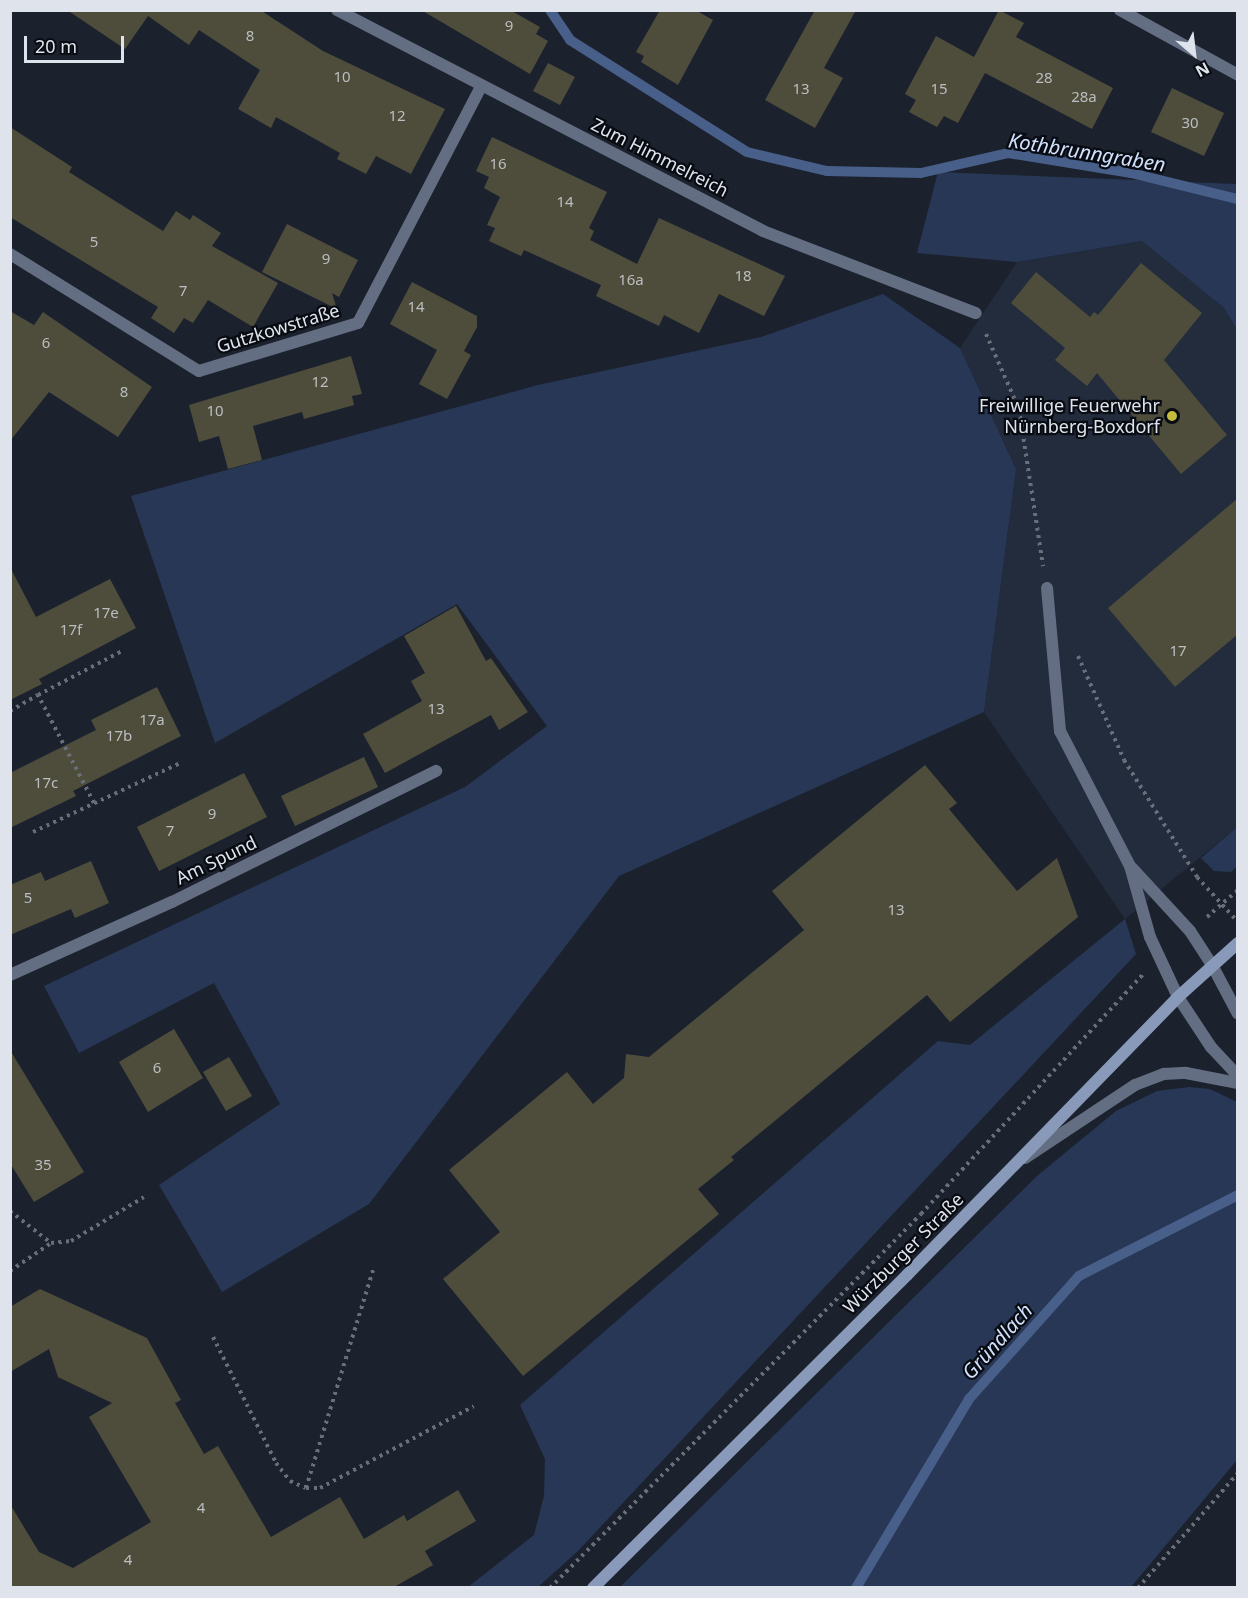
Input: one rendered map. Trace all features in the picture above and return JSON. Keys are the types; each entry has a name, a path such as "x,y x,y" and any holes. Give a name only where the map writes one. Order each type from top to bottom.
{"main road":[{"name":"Würzburger Straße","path":"593,1587 1019,1162 1178,997 1238,943"}],"street":[{"name":"Zum Himmelreich","path":"337,10 763,231 976,313"},
{"path":"1120,10 1238,75"},
{"name":"Gutzkowstraße","path":"10,254 199,371 358,323 482,85"},
{"path":"1047,588 1060,731 1130,866 1158,957 1178,997 1199,1030 1238,1076"},
{"name":"Am Spund","path":"10,975 172,902 436,771"},
{"path":"1130,866 1190,931 1212,965 1238,1014"},
{"path":"1019,1162 1135,1085 1164,1074 1186,1073 1238,1083"}],"path":[{"path":"976,313 1019,410 1047,588"},
{"path":"10,711 124,650"},
{"path":"1076,650 1124,760 1197,877 1238,922"},
{"path":"39,695 94,803"},
{"path":"33,832 180,763"},
{"path":"1190,931 1238,890"},
{"path":"550,1587 921,1214 1158,957"},
{"path":"10,1271 51,1243 71,1240 144,1197"},
{"path":"10,1211 51,1243"},
{"path":"306,1488 374,1267"},
{"path":"213,1337 276,1463 290,1481 306,1488 320,1488 474,1406"},
{"path":"1138,1587 1238,1473"}],"shaded area":[{"path":"938,172 1237,184 1237,330 1224,308 1142,241 1017,262 917,253"},
{"path":"1142,241 1224,308 1237,330 1237,827 1125,919 984,712 1016,469 960,348 1017,262"},
{"path":"883,294 960,348 1016,469 984,712 619,876 369,1204 222,1292 159,1185 280,1104 214,983 79,1053 44,986 465,787 547,726 457,604 215,743 131,496 538,385 761,337"},
{"path":"1237,827 1237,866 1231,872 1214,871 1201,858"},
{"path":"1125,919 1136,954 578,1551 538,1587 468,1587 534,1535 544,1496 545,1459 520,1405 938,1041 970,1045"},
{"path":"1189,1087 1210,1089 1237,1102 1237,1460 1131,1587 620,1587 1037,1176 1116,1111 1157,1091"}],"building":[{"path":"67,10 260,10 323,51 445,109 411,174 376,156 366,174 337,159 340,153 276,117 271,128 238,109 260,70 199,30 189,45 148,16 125,49"},
{"path":"421,10 510,10 540,27 536,34 548,41 530,74"},
{"path":"660,10 695,10 713,20 678,85 641,62 644,56 636,52"},
{"path":"815,10 856,10 824,68 843,78 815,128 765,100"},
{"path":"999,10 1024,23 1016,37 1113,88 1092,129 985,73 958,123 944,116 937,127 909,112 916,100 905,94 936,36 974,57"},
{"path":"548,63 575,77 560,105 533,91"},
{"path":"1172,88 1224,113 1204,156 1151,132"},
{"path":"10,127 72,167 69,172 163,231 176,211 190,220 193,215 221,233 212,246 278,283 253,327 208,300 193,323 184,318 174,333 151,318 158,307 10,217"},
{"path":"492,137 607,192 589,228 594,231 590,240 637,264 659,218 785,276 764,316 719,294 699,333 664,315 659,326 596,296 601,285 524,250 521,256 489,241 495,228 487,225 500,197 484,188 489,177 476,171"},
{"path":"287,224 358,260 339,297 332,293 337,309 262,272"},
{"path":"1141,263 1202,313 1164,360 1227,435 1181,474 1097,373 1087,386 1055,360 1065,348 1011,303 1036,272 1090,317 1094,312 1098,315"},
{"path":"412,282 477,316 477,327 464,351 471,355 447,399 419,384 437,350 390,324"},
{"path":"10,311 34,325 43,312 152,387 118,437 49,392 10,441"},
{"path":"351,356 362,394 352,396 354,405 304,419 302,412 253,426 262,460 228,469 219,436 199,442 189,405"},
{"path":"1238,498 1238,634 1175,687 1108,608"},
{"path":"10,567 36,617 110,579 136,628 39,679 42,684 10,700"},
{"path":"456,606 486,661 491,658 528,712 499,730 491,715 385,773 363,734 422,701 411,681 425,673 404,636"},
{"path":"157,687 181,736 73,791 76,796 10,828 10,773 96,730 91,720"},
{"path":"364,757 378,787 295,826 281,796"},
{"path":"925,765 957,803 949,809 1017,891 1057,858 1078,917 950,1022 927,995 731,1157 734,1160 698,1189 719,1214 523,1376 443,1279 500,1232 449,1170 567,1072 593,1104 624,1078 626,1054 649,1057 804,930 772,891"},
{"path":"244,773 267,817 159,871 137,827"},
{"path":"91,861 109,903 75,918 71,909 10,935 10,885 41,872 45,881"},
{"path":"174,1029 203,1078 148,1112 119,1062"},
{"path":"10,1050 84,1172 34,1202 10,1163"},
{"path":"229,1057 252,1096 226,1111 203,1072"},
{"path":"40,1289 147,1338 181,1400 175,1403 204,1454 218,1446 271,1537 340,1497 364,1539 404,1515 407,1521 458,1490 476,1521 425,1551 433,1565 394,1587 10,1587 10,1504 39,1552 73,1568 151,1522 89,1417 112,1403 58,1377 49,1349 10,1372 10,1307"}],"waterway":[{"name":"Kothbrunngraben","path":"550,10 570,40 747,152 827,171 921,173 1008,153 1131,173 1238,199"},
{"name":"Gründlach","path":"856,1588 969,1399 1079,1276 1238,1195"}],"place":[{"name":"Freiwillige Feuerwehr Nürnberg-Boxdorf","path":"1172,416"}]}
